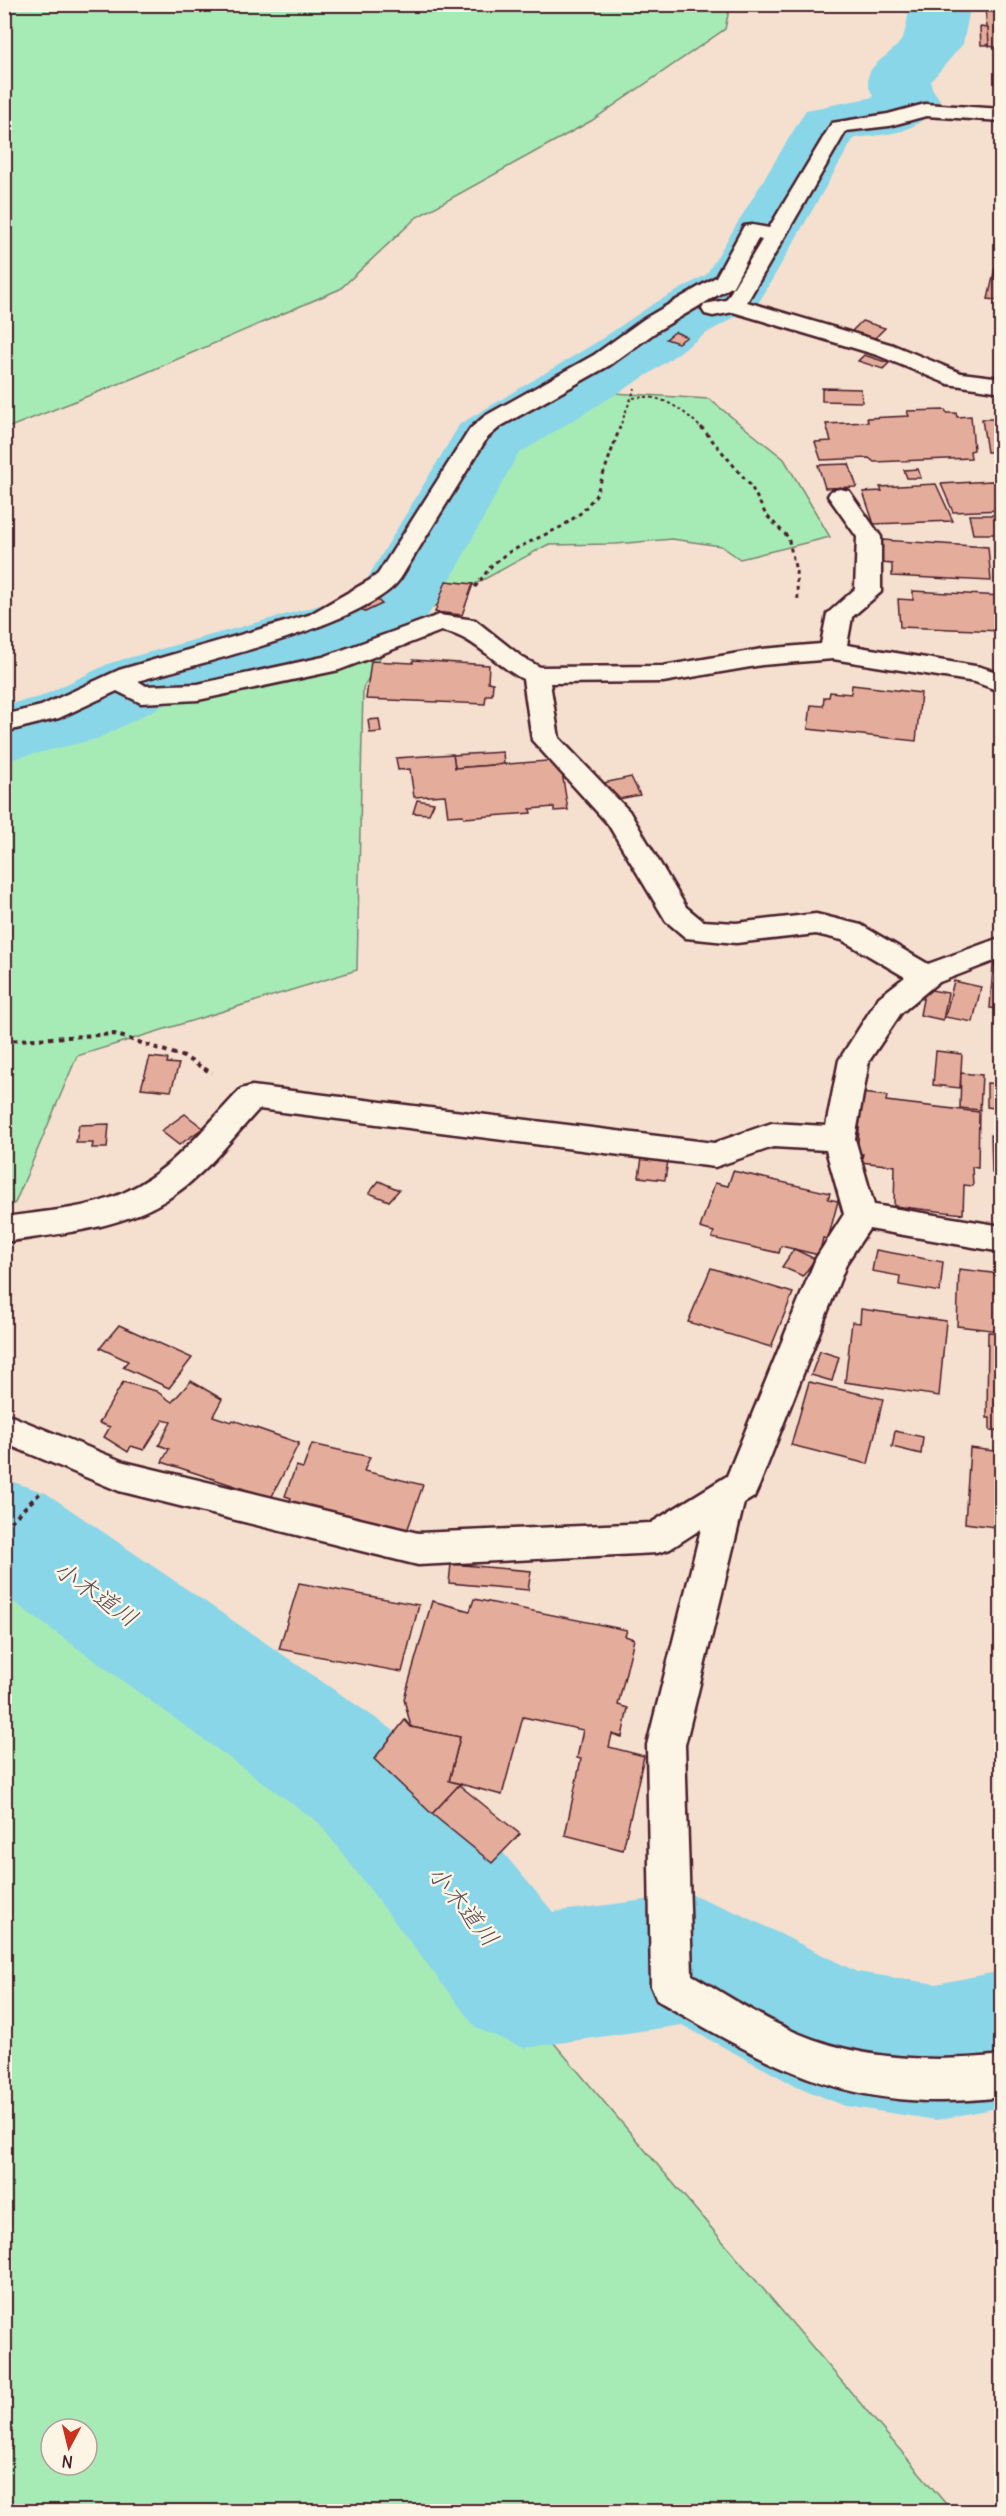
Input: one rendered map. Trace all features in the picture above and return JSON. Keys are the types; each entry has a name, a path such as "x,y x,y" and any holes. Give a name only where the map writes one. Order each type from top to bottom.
{"street":[{"path":"734,305 839,127 889,120 925,110 1002,115"},
{"path":"4,724 50,712 118,680 318,620 342,604 368,594 387,579 478,434 493,421 611,354 652,324 725,281 752,231 775,236"},
{"path":"691,303 707,310 734,305 885,350 956,379 1002,385"},
{"path":"833,651 840,614 868,592 869,537 840,496"},
{"path":"118,680 141,695 198,692 330,664 439,623 466,626 514,664 536,675 663,674 794,654 833,651 981,675 1002,684"},
{"path":"536,675 546,740 619,818 676,914 696,931 736,933 816,924 851,932 926,976"},
{"path":"861,1215 839,1139 854,1060 890,1005 926,976 1002,947"},
{"path":"4,1230 107,1212 148,1195 185,1168 252,1097 715,1155 772,1136 839,1139"},
{"path":"861,1215 1002,1239"},
{"path":"4,1426 119,1476 418,1549 657,1538 741,1486 832,1258 861,1215"},
{"path":"729,1494 693,1629 666,1745 672,1986 792,2053 835,2067 900,2079 962,2082 1002,2076"}],"path":[{"path":"466,626 476,586 492,565 507,553 563,526 582,512 596,495 605,465 638,380"},
{"path":"633,398 648,396 660,398 700,424 752,488 765,514 781,527 790,541 800,587 794,654"},
{"path":"4,1041 114,1034 184,1057 252,1097"}],"green space":[{"path":"5,4 730,5 725,29 591,121 417,217 340,289 136,377 5,429"},
{"path":"550,389 709,399 784,459 830,537 740,559 721,546 672,539 616,544 547,545 398,626 363,688 357,970 77,1056 15,1203 5,1209 5,744 236,674 414,583"},
{"path":"4,1578 61,1633 394,1855 952,2511 5,2511"}],"building":[{"path":"985,8 1002,9 1002,49 989,46"},
{"path":"980,27 988,28 989,45 981,45"},
{"path":"1002,212 1002,238 997,238 997,214"},
{"path":"995,268 1002,269 1002,301 988,299"},
{"path":"862,321 885,328 871,342 848,335"},
{"path":"675,332 687,337 678,343 666,339"},
{"path":"864,355 889,363 883,369 858,361"},
{"path":"822,388 861,389 862,402 822,401"},
{"path":"945,410 947,413 956,413 957,417 971,416 974,450 970,451 971,458 874,462 869,458 821,460 815,442 831,441 826,424 868,422 867,418 909,416 907,411"},
{"path":"982,419 1002,419 1002,452 987,452"},
{"path":"849,464 857,487 825,488 818,465"},
{"path":"918,469 921,478 907,478 904,470"},
{"path":"1002,482 1002,510 953,512 941,484"},
{"path":"936,484 953,521 874,524 863,492 882,491 880,487"},
{"path":"969,515 1002,515 1002,534 973,534"},
{"path":"882,540 988,547 991,581 892,576 892,564 882,563"},
{"path":"446,581 473,584 462,615 435,612"},
{"path":"913,591 1002,596 1002,631 900,627 898,599 913,600"},
{"path":"372,595 382,604 365,612 355,603"},
{"path":"413,660 489,665 488,682 493,683 492,695 486,695 485,704 366,699 371,661 413,663"},
{"path":"852,685 921,693 916,741 808,729 811,705 823,706 824,697 829,697 830,692 851,694"},
{"path":"379,719 381,732 370,733 368,720"},
{"path":"503,752 504,764 455,768 453,755"},
{"path":"453,754 455,768 560,760 568,810 554,811 554,807 530,809 531,813 464,818 463,815 448,816 445,795 414,797 410,769 398,770 396,758"},
{"path":"631,777 640,795 608,801 599,784"},
{"path":"417,800 434,803 429,814 413,813"},
{"path":"993,965 1002,966 1002,1009 990,1008"},
{"path":"954,981 981,987 973,1022 945,1017"},
{"path":"925,989 948,993 943,1020 920,1015"},
{"path":"936,1051 962,1054 960,1088 933,1085"},
{"path":"150,1057 168,1059 167,1063 179,1064 171,1091 141,1088"},
{"path":"961,1073 982,1075 980,1110 960,1108"},
{"path":"987,1083 1002,1084 1002,1109 987,1107"},
{"path":"862,1093 887,1096 886,1101 979,1112 978,1168 972,1167 973,1186 964,1185 963,1214 894,1206 895,1166 861,1162 863,1154 857,1154"},
{"path":"185,1114 203,1128 179,1145 161,1131"},
{"path":"109,1124 107,1148 92,1148 93,1143 76,1143 79,1125"},
{"path":"991,1135 1002,1136 1002,1173 992,1173"},
{"path":"643,1151 669,1154 665,1180 639,1177"},
{"path":"733,1171 830,1193 828,1199 838,1201 828,1239 823,1238 819,1255 781,1246 779,1253 712,1238 714,1232 700,1228 715,1183 728,1186"},
{"path":"379,1181 399,1190 389,1201 369,1193"},
{"path":"794,1249 815,1259 803,1276 782,1267"},
{"path":"876,1250 943,1262 940,1292 899,1285 900,1276 872,1271"},
{"path":"711,1268 793,1293 771,1347 688,1322"},
{"path":"959,1269 1000,1274 1000,1331 957,1326"},
{"path":"861,1309 946,1321 939,1396 845,1382 852,1322 860,1323"},
{"path":"119,1325 192,1358 169,1388 123,1367 128,1361 100,1348"},
{"path":"988,1332 1002,1333 1002,1431 990,1430 990,1418 987,1418"},
{"path":"820,1351 839,1357 832,1381 811,1375"},
{"path":"191,1381 222,1399 213,1416 231,1422 233,1420 299,1443 269,1502 253,1497 256,1493 162,1462 169,1449 159,1445 171,1422 163,1420 144,1450 131,1446 128,1452 104,1437 110,1427 99,1423 123,1382 156,1391 172,1402"},
{"path":"809,1382 883,1399 868,1464 791,1445"},
{"path":"895,1431 923,1437 921,1454 892,1447"},
{"path":"312,1444 370,1457 364,1471 423,1485 406,1534 288,1506 291,1498 285,1496 296,1466 303,1468"},
{"path":"970,1448 1002,1452 1002,1528 965,1523"},
{"path":"451,1564 531,1571 528,1590 449,1583"},
{"path":"299,1583 419,1605 402,1672 279,1649"},
{"path":"474,1599 627,1630 625,1636 634,1639 618,1705 628,1708 622,1737 612,1734 609,1747 644,1756 623,1850 565,1835 581,1759 577,1758 583,1730 523,1717 502,1795 449,1781 460,1737 411,1727 404,1699 432,1601 470,1611"},
{"path":"405,1720 411,1727 460,1737 449,1781 460,1784 432,1814 374,1759"},
{"path":"459,1785 520,1834 492,1863 432,1814"}],"waterway":[{"path":"4,733 66,719 141,682 368,618 391,607 400,595 487,440 623,358 679,319 733,289 829,124 892,113 908,100 900,88 899,77 932,44 941,4"},
{"name":"小木道川","path":"4,1529 364,1782 524,1982 691,1959 845,2038 936,2052 1002,2039"}]}
